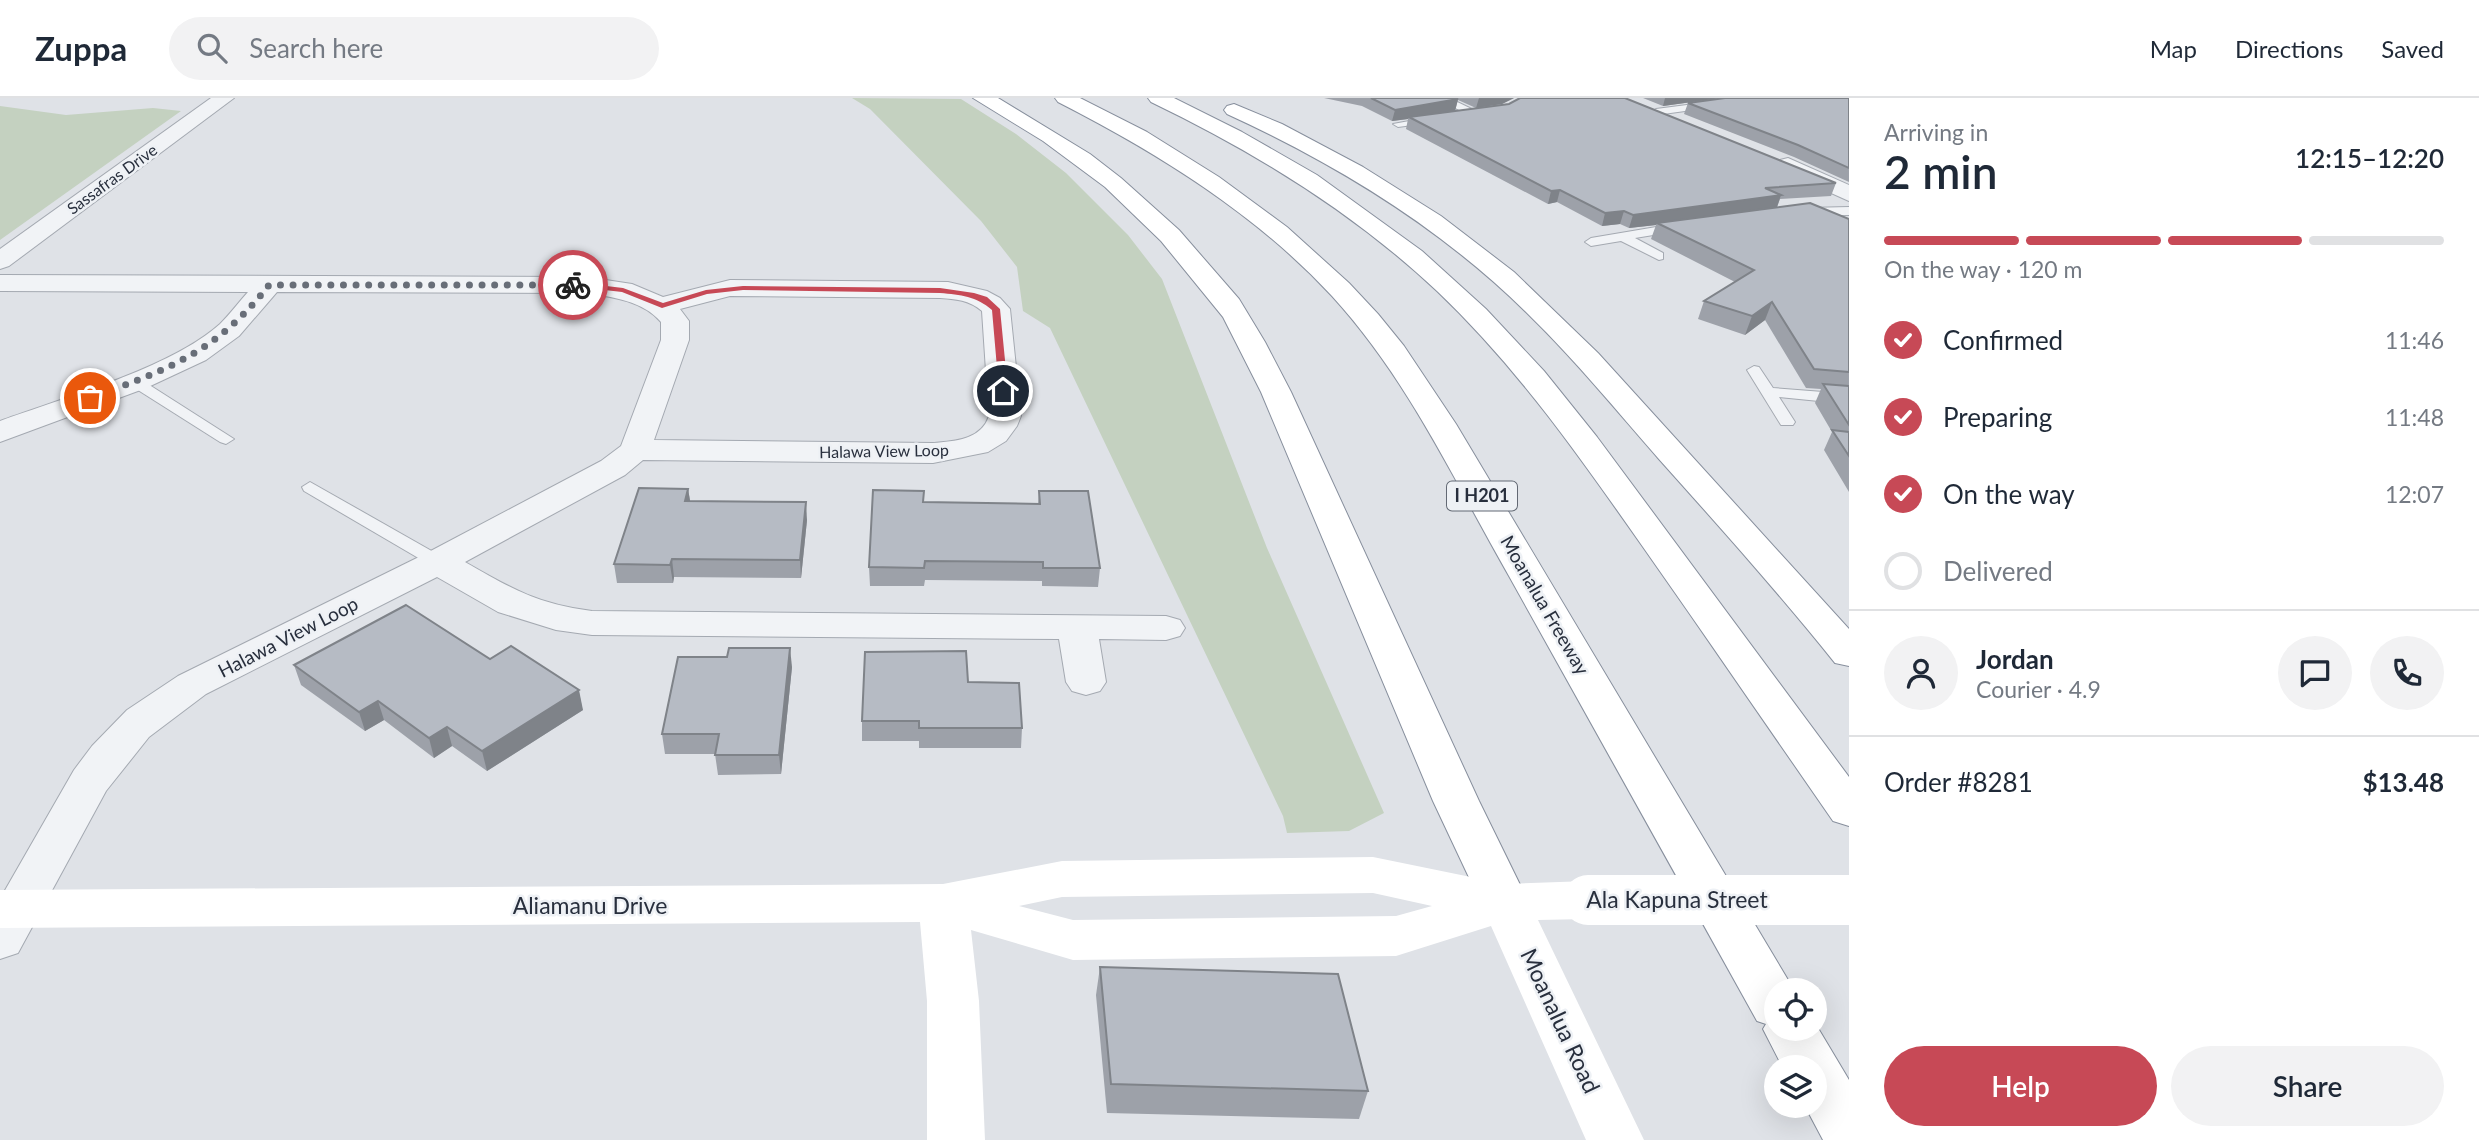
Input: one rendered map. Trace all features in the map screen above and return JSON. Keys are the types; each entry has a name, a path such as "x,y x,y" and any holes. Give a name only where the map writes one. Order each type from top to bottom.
{"main road":[{"name":"Moanalua Road","path":"983,98 1040,129 1092,166 1142,209 1222,295 1252,344 1276,391 1455,801 1506,902 1615,1140"},
{"name":"Moanalua Freeway","path":"1065,98 1121,125 1167,152 1255,214 1341,290 1378,331 1447,437 1764,985"},
{"path":"1158,98 1224,130 1312,182 1401,247 1447,286 1481,321 1545,389 1598,459 1849,810"},
{"path":"1207,98 1299,139 1345,166 1436,225 1488,264 1536,306 1595,365 1788,580 1849,654"},
{"name":"Ala Kapuna Street","path":"943,903 1073,940 1396,936 1506,902 1849,900"},
{"path":"943,903 953,1001 956,1140"},
{"name":"Aliamanu Drive","path":"7,919 943,903"},
{"path":"1827,1094 1849,1132"}],"street":[{"name":"Sassafras Drive","path":"0,261 224,98"},
{"path":"1631,103 1694,128"},
{"path":"1772,159 1849,194"},
{"path":"0,283 586,285 623,290 662,306 675,321 675,340 635,450"},
{"path":"0,432 173,367 229,330 269,285"},
{"name":"Halawa View Loop","path":"7,919 105,760 127,734 157,708 192,685 438,562 588,482 635,450 942,452 992,438 1004,423 998,315 992,304 971,294 940,290 743,288 706,292 662,306"},
{"path":"438,562 511,604 555,618 593,623 1166,628"},
{"path":"1077,627 1086,682"}],"lane":[{"path":"1450,118 1481,114 1451,102"},
{"path":"1656,112 1726,103"},
{"path":"1398,124 1437,120"},
{"path":"1794,213 1849,211"},
{"path":"1591,242 1696,225"},
{"path":"1622,236 1659,256"},
{"path":"1754,370 1787,422"},
{"path":"135,382 226,439"},
{"path":"1768,392 1849,399"},
{"path":"310,487 438,562"}],"green space":[{"path":"852,98 961,99 1016,134 1066,173 1128,235 1162,279 1267,548 1384,813 1349,831 1287,833 1283,816 1050,328 1023,311 1017,267 981,221 870,109"},
{"path":"0,106 66,115 153,108 181,111 0,240"}],"building":[{"path":"1371,98 1455,98 1458,99 1395,110"},
{"path":"1520,98 1625,98 1836,183 1765,188 1781,195 1633,215 1624,211 1605,213 1560,190 1551,191 1409,117 1509,104"},
{"path":"1725,98 1849,98 1849,168 1798,145 1688,103"},
{"path":"1810,203 1849,219 1849,372 1814,369 1772,302 1752,316 1704,301 1754,270 1657,223"},
{"path":"1823,384 1849,386 1849,425"},
{"path":"1832,430 1849,432 1849,456"},
{"path":"639,488 688,489 685,501 806,502 800,560 672,559 670,565 614,564"},
{"path":"873,490 924,491 923,502 1040,504 1039,491 1088,491 1100,568 1043,568 1043,562 925,561 924,568 869,567"},
{"path":"406,605 490,659 511,646 579,690 482,751 447,727 429,738 378,701 359,712 294,665"},
{"path":"729,648 790,648 779,755 715,755 719,734 662,734 678,657 727,657"},
{"path":"966,651 968,682 1019,683 1022,728 919,728 919,721 862,721 865,652"},
{"path":"1100,967 1338,974 1368,1091 1111,1084"}],"way so far":[{"path":"90,398 173,367 196,354 229,330 269,285 573,285"}],"route":[{"path":"573,285 623,290 662,306 706,292 730,288 940,290 971,294 992,304 998,315 1003,391"}]}
